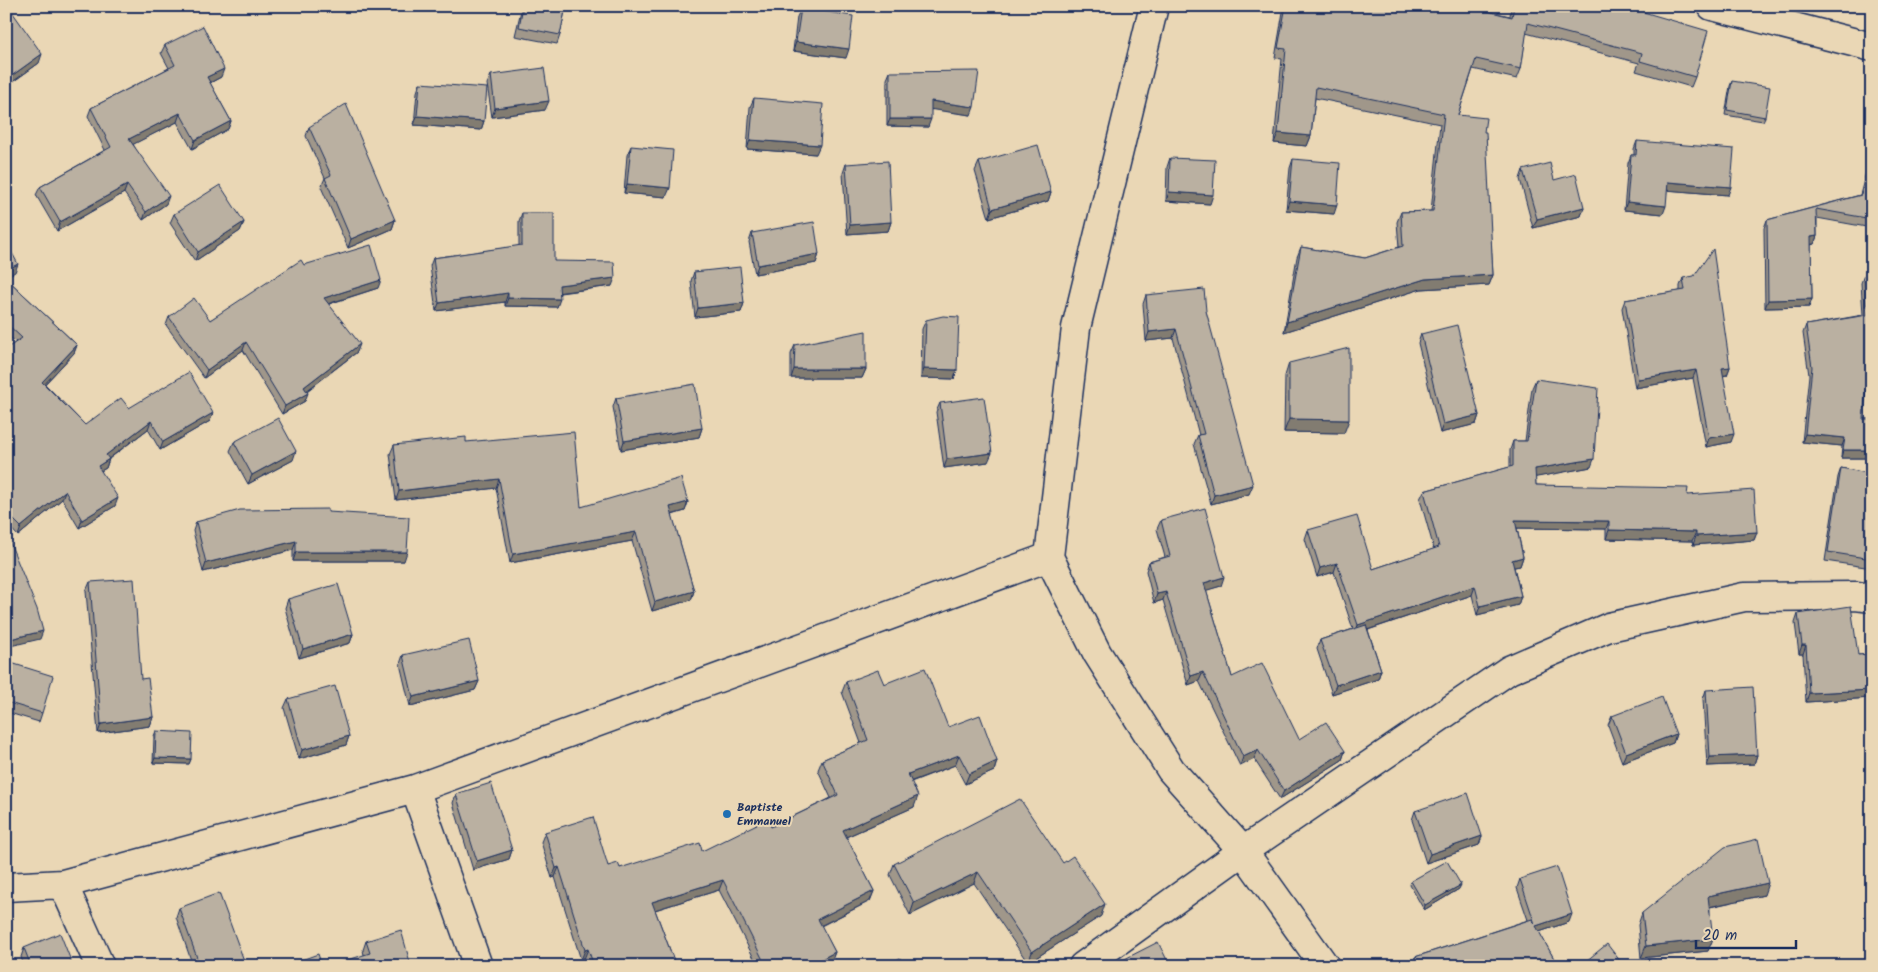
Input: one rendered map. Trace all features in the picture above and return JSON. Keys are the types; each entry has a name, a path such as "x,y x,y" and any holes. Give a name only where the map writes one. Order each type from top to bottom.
{"street":[{"path":"1154,6 1076,328 1049,557 1097,654 1171,770 1243,851 1325,966"},
{"path":"1712,6 1872,47"},
{"path":"6,887 63,884 415,789 1049,557"},
{"path":"1083,966 1243,851 1509,670 1609,627 1744,597 1856,596 1872,598"},
{"path":"415,789 478,966"},
{"path":"63,884 100,966"}],"building":[{"path":"6,6 8,6 42,54 10,77 6,72"},
{"path":"523,6 566,6 560,35 519,27"},
{"path":"1286,6 1467,6 1512,17 1514,6 1623,6 1708,31 1695,77 1640,61 1642,53 1528,23 1521,69 1476,59 1458,115 1486,118 1484,132 1486,132 1493,275 1425,279 1287,322 1301,247 1365,258 1403,246 1401,212 1433,211 1444,114 1316,87 1311,136 1278,133 1286,49 1278,48"},
{"path":"801,8 853,16 849,49 796,42"},
{"path":"203,26 224,69 207,77 231,121 195,140 180,113 129,139 169,196 146,212 127,185 60,222 40,187 111,147 91,108 175,65 165,45"},
{"path":"544,68 549,101 495,108 491,75"},
{"path":"979,71 974,107 931,101 931,119 890,119 890,72"},
{"path":"1732,81 1770,87 1765,117 1727,110"},
{"path":"420,83 487,88 484,121 417,116"},
{"path":"754,98 823,104 820,145 750,140"},
{"path":"346,104 395,220 351,239 325,178 331,175 309,127"},
{"path":"1637,141 1734,149 1731,187 1668,182 1666,206 1627,202 1631,155 1636,155"},
{"path":"1038,145 1051,192 992,209 979,162"},
{"path":"631,146 673,150 670,188 627,184"},
{"path":"1872,152 1872,219 1816,209 1817,236 1811,237 1812,299 1768,300 1767,220 1861,195"},
{"path":"1170,158 1215,160 1213,195 1169,192"},
{"path":"1293,159 1340,163 1337,205 1289,201"},
{"path":"888,161 891,222 850,225 846,164"},
{"path":"1550,163 1554,180 1576,174 1584,207 1537,219 1523,170"},
{"path":"220,185 244,222 198,252 174,214"},
{"path":"522,213 554,213 554,261 614,262 615,278 559,285 560,299 508,298 508,293 439,303 433,258 522,245"},
{"path":"814,222 819,254 758,265 752,233"},
{"path":"6,242 18,264 6,270"},
{"path":"371,245 381,280 324,298 360,344 304,387 308,393 285,406 246,342 207,370 169,317 194,298 210,320 301,260 304,265"},
{"path":"1713,249 1730,367 1722,368 1734,434 1709,438 1696,370 1638,379 1625,300 1685,290 1683,278 1694,276"},
{"path":"740,267 744,303 698,308 694,272"},
{"path":"1872,274 1872,360 1869,360 1863,419 1872,419 1872,450 1843,450 1845,438 1805,434 1812,367 1806,325 1867,315 1864,275"},
{"path":"6,278 77,345 42,382 85,425 121,398 129,408 189,372 213,413 163,442 151,421 106,455 109,459 98,466 118,498 82,520 65,491 21,527 6,512 6,349 22,338 6,323"},
{"path":"1204,289 1206,311 1253,485 1214,495 1198,435 1204,434 1176,329 1149,332 1146,295"},
{"path":"943,316 959,317 957,370 924,369 926,320"},
{"path":"1457,325 1479,415 1443,424 1421,334"},
{"path":"866,331 866,369 794,369 795,345"},
{"path":"1349,348 1349,420 1289,419 1289,363"},
{"path":"1536,379 1598,388 1594,459 1535,469 1536,485 1688,488 1687,495 1754,490 1757,532 1696,536 1696,532 1609,530 1609,521 1515,520 1523,557 1512,560 1521,596 1480,606 1475,586 1358,625 1337,563 1320,568 1308,530 1357,516 1373,569 1439,547 1424,491 1513,466 1513,441 1527,441"},
{"path":"695,384 702,428 624,441 616,398"},
{"path":"984,397 992,453 947,459 940,403"},
{"path":"278,418 296,451 252,475 234,442"},
{"path":"574,432 581,507 681,478 688,502 670,507 694,591 655,602 636,532 513,554 499,479 399,491 394,445 466,437 466,442"},
{"path":"1841,468 1872,474 1872,559 1828,552"},
{"path":"1205,508 1224,577 1204,583 1232,677 1262,663 1299,739 1326,722 1345,751 1284,791 1258,750 1243,757 1203,672 1191,676 1166,592 1157,594 1149,562 1170,556 1161,520"},
{"path":"328,509 328,512 409,517 407,552 296,552 296,541 206,563 196,522 240,510"},
{"path":"6,533 37,609 43,631 6,640"},
{"path":"134,579 141,679 148,678 153,717 101,724 90,582"},
{"path":"338,584 353,634 303,649 288,599"},
{"path":"1851,606 1858,655 1872,654 1872,690 1809,693 1806,645 1802,645 1798,614"},
{"path":"1366,625 1381,670 1336,685 1320,640"},
{"path":"469,640 479,681 413,697 403,655"},
{"path":"11,663 53,676 42,713 6,702 6,679"},
{"path":"925,668 948,727 980,715 997,761 969,774 959,755 908,774 918,796 843,830 874,891 818,919 835,952 808,966 766,966 723,880 652,902 676,966 594,966 588,949 585,950 559,867 556,868 545,832 593,817 608,866 618,863 620,868 700,843 702,851 767,819 771,827 838,795 822,760 868,740 846,682 878,670 884,684"},
{"path":"335,686 349,736 302,750 288,699"},
{"path":"1753,687 1757,755 1710,757 1706,690"},
{"path":"1662,697 1676,734 1626,753 1612,716"},
{"path":"156,731 192,733 191,759 155,758"},
{"path":"491,783 512,850 477,861 456,794"},
{"path":"1468,793 1482,836 1430,854 1415,811"},
{"path":"1020,799 1063,863 1073,856 1105,904 1032,952 978,872 914,903 894,864"},
{"path":"1758,839 1768,883 1708,896 1713,939 1646,946 1642,913 1725,847"},
{"path":"1447,861 1461,885 1425,905 1411,881"},
{"path":"1557,867 1572,914 1536,926 1558,966 1418,966 1415,957 1532,919 1535,924 1520,879"},
{"path":"219,893 246,966 200,966 179,908"},
{"path":"401,930 411,966 329,966 370,953 366,941"},
{"path":"60,933 73,966 31,966 24,948"},
{"path":"1158,942 1170,966 1111,966"},
{"path":"1607,944 1624,966 1580,966"},
{"path":"318,954 322,966 285,966"},
{"path":"900,958 904,966 885,966"}],"place":[{"name":"Baptiste Emmanuel","path":"727,814"}]}
